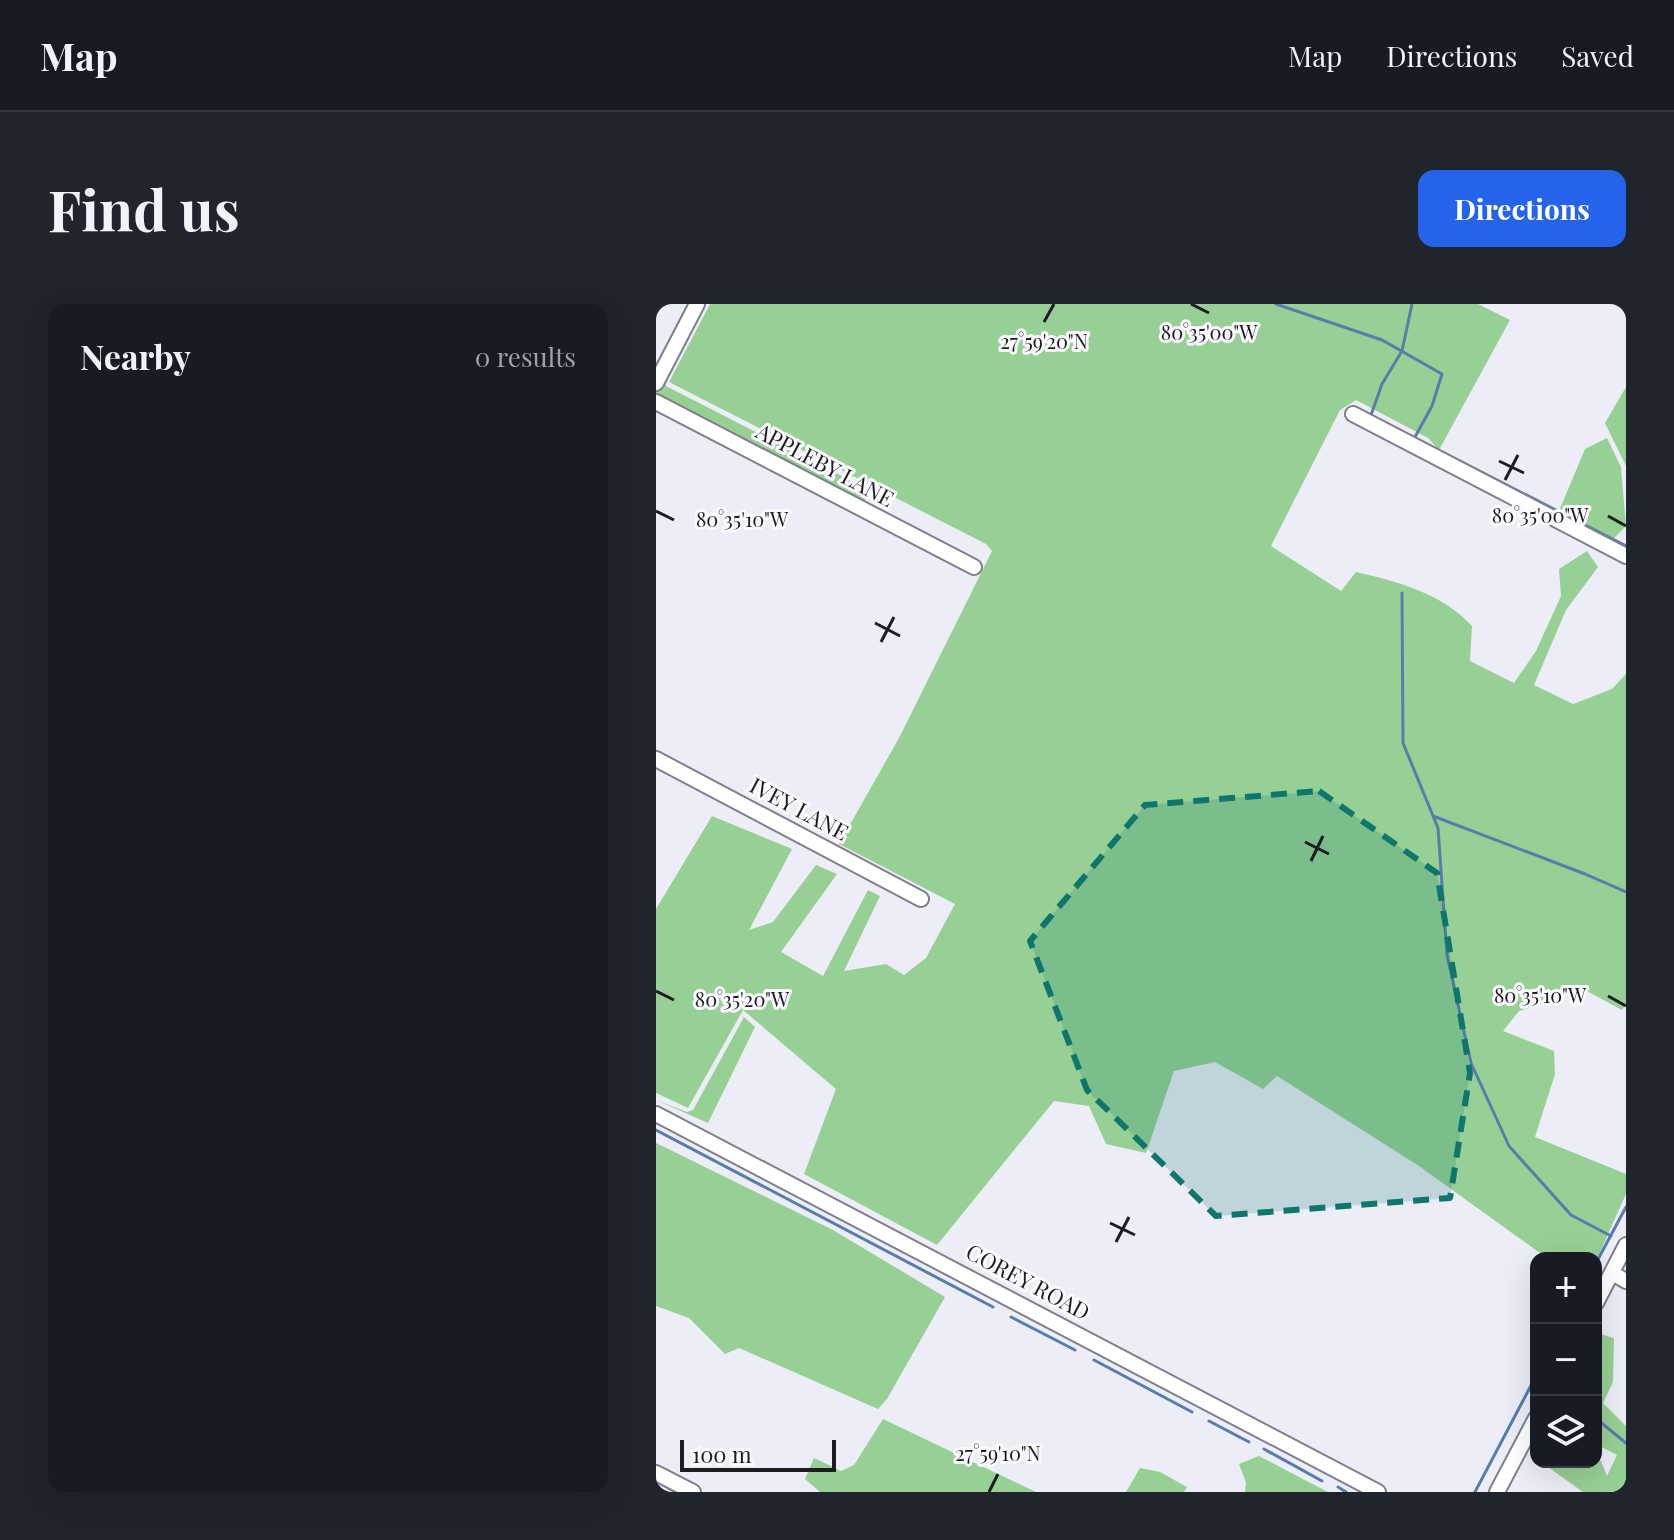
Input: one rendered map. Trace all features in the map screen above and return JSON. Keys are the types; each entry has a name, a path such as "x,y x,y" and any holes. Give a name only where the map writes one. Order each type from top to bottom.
{"street":[{"path":"656,383 697,304"},
{"name":"APPLEBY LANE","path":"656,402 974,567"},
{"path":"1353,414 1626,556"},
{"name":"IVEY LANE","path":"656,759 921,899"},
{"name":"COREY ROAD","path":"656,1114 1378,1492"},
{"path":"1602,1292 1626,1245"},
{"path":"1612,1273 1626,1281"},
{"path":"1497,1492 1530,1429"},
{"path":"656,1473 693,1492"}],"highlighted area":[{"path":"1319,791 1437,873 1470,1073 1450,1198 1216,1216 1087,1090 1030,941 1145,805"}],"green space":[{"path":"687,304 704,304 665,380 666,386 873,492 864,501 656,406 656,363"},
{"path":"710,304 1478,304 1510,320 1439,450 1428,438 1356,400 1340,410 1271,546 1341,591 1356,572 1433,597 1472,626 1470,661 1514,683 1536,651 1561,596 1559,569 1587,551 1598,567 1566,610 1534,685 1573,704 1612,689 1626,674 1626,1005 1622,1010 1585,990 1519,1011 1503,1031 1554,1051 1555,1074 1535,1137 1626,1174 1626,1194 1600,1252 1539,1252 1419,1166 1277,1076 1263,1089 1215,1062 1174,1071 1146,1153 1106,1144 1089,1106 1054,1101 937,1245 804,1174 836,1089 743,1010 688,1108 656,1093 656,909 712,816 792,849 749,930 773,922 816,865 837,874 781,952 823,976 868,890 880,896 844,971 886,964 904,975 926,958 955,904 839,844 899,738 992,551 986,544 669,382"},
{"path":"1626,387 1626,466 1605,423"},
{"path":"1607,438 1621,467 1626,526 1613,539 1559,511 1585,449"},
{"path":"744,1017 755,1027 708,1123 656,1100 687,1112 693,1110"},
{"path":"656,1143 833,1230 945,1297 887,1399 878,1409 739,1348 725,1354 689,1318 656,1306"},
{"path":"1602,1335 1614,1338 1613,1382 1603,1403 1626,1426 1626,1487 1623,1492 1583,1492 1549,1468 1602,1468 1602,1464 1607,1476 1617,1455 1602,1447"},
{"path":"883,1419 1036,1492 820,1492 805,1479 814,1458 841,1471 854,1465"},
{"path":"1259,1456 1328,1492 1245,1492 1246,1483 1239,1464"},
{"path":"1140,1468 1160,1472 1187,1487 1184,1492 1126,1492"}],"waterway":[{"path":"1276,304 1382,340 1442,374 1432,406 1415,437"},
{"path":"1371,415 1382,384 1402,351 1412,304"},
{"path":"1370,415 1626,546"},
{"path":"1402,593 1403,743 1438,828 1447,955 1471,1063 1509,1146 1571,1215 1611,1236"},
{"path":"1433,816 1626,892"},
{"path":"656,1130 993,1307"},
{"path":"1602,1252 1626,1207"},
{"path":"1011,1317 1075,1350"},
{"path":"1094,1360 1192,1412"},
{"path":"1475,1492 1530,1387"},
{"path":"1599,1396 1599,1421 1626,1443"},
{"path":"1209,1421 1249,1442"},
{"path":"1264,1449 1322,1481"},
{"path":"656,1481 676,1492"},
{"path":"1338,1487 1346,1492"}]}
